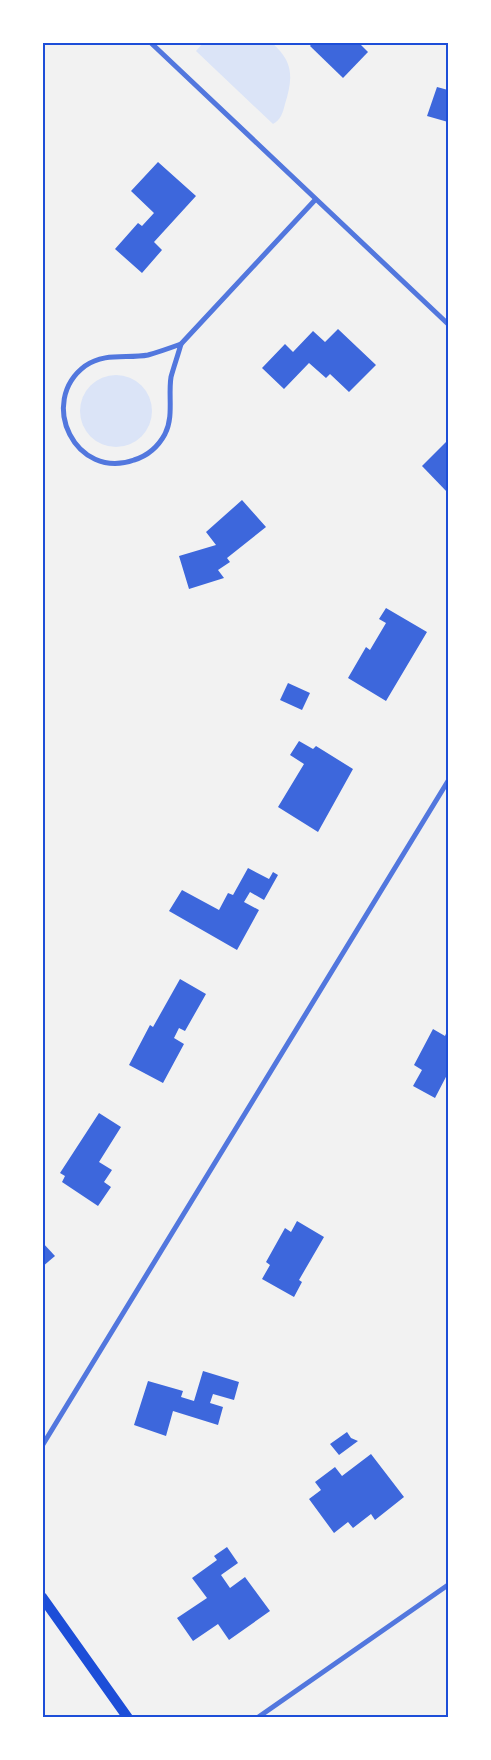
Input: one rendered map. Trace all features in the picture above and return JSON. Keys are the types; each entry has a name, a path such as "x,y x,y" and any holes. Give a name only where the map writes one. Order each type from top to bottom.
{"main road":[{"path":"42,1597 128,1718"}],"street":[{"path":"150,42 448,324"},
{"path":"181,344 147,355 128,354 99,359 86,365 76,375 68,387 63,415 66,429 73,441 83,452 95,459 118,463 141,458 159,443 169,422 171,378 181,344 315,200"},
{"path":"42,1446 448,781"},
{"path":"257,1718 448,1585"}],"shaded area":[{"path":"204,42 272,43 279,50 288,64 290,78 288,95 278,120 273,124 196,51"},
{"path":"116,375 136,381 146,391 152,411 146,431 136,441 116,447 96,441 86,431 80,411 86,391 96,381"}],"building":[{"path":"313,42 358,42 368,52 343,78 310,46"},
{"path":"437,87 448,90 448,122 427,116"},
{"path":"158,162 196,196 154,242 162,250 142,273 115,249 138,223 142,226 154,213 131,191"},
{"path":"338,329 376,365 349,392 330,374 326,378 309,363 284,389 262,368 285,344 293,352 313,331 325,342"},
{"path":"448,440 448,493 422,466"},
{"path":"242,500 266,527 227,558 230,562 218,570 224,578 189,589 179,556 216,545 206,532"},
{"path":"386,608 427,632 386,701 348,678 366,647 370,650 386,623 379,619"},
{"path":"288,683 310,693 302,710 280,700"},
{"path":"299,741 313,749 316,746 353,769 318,832 278,807 304,764 290,755"},
{"path":"248,868 269,879 273,872 278,875 264,900 250,892 244,902 259,910 237,950 169,911 182,890 219,910 228,893 233,895"},
{"path":"180,979 206,994 185,1031 179,1028 174,1038 184,1044 163,1083 129,1065 150,1025 153,1027"},
{"path":"433,1029 445,1036 448,1029 448,1073 435,1098 413,1086 422,1070 414,1065"},
{"path":"99,1113 121,1127 99,1162 112,1170 104,1182 111,1187 98,1206 62,1182 65,1176 60,1173"},
{"path":"297,1221 324,1237 299,1280 302,1282 294,1297 262,1279 270,1265 266,1262 285,1228 291,1232"},
{"path":"42,1242 55,1256 42,1267"},
{"path":"203,1371 239,1382 234,1400 213,1394 210,1403 223,1407 218,1425 173,1411 166,1436 134,1425 148,1381 183,1391 181,1397 194,1401"},
{"path":"347,1432 351,1438 358,1441 339,1455 330,1444"},
{"path":"371,1454 404,1497 375,1520 371,1514 353,1528 348,1522 334,1533 309,1499 321,1490 315,1482 335,1467 342,1476"},
{"path":"227,1547 238,1563 221,1575 230,1588 245,1577 270,1611 229,1640 218,1624 193,1641 177,1618 207,1598 192,1578 217,1560 214,1556"}]}
